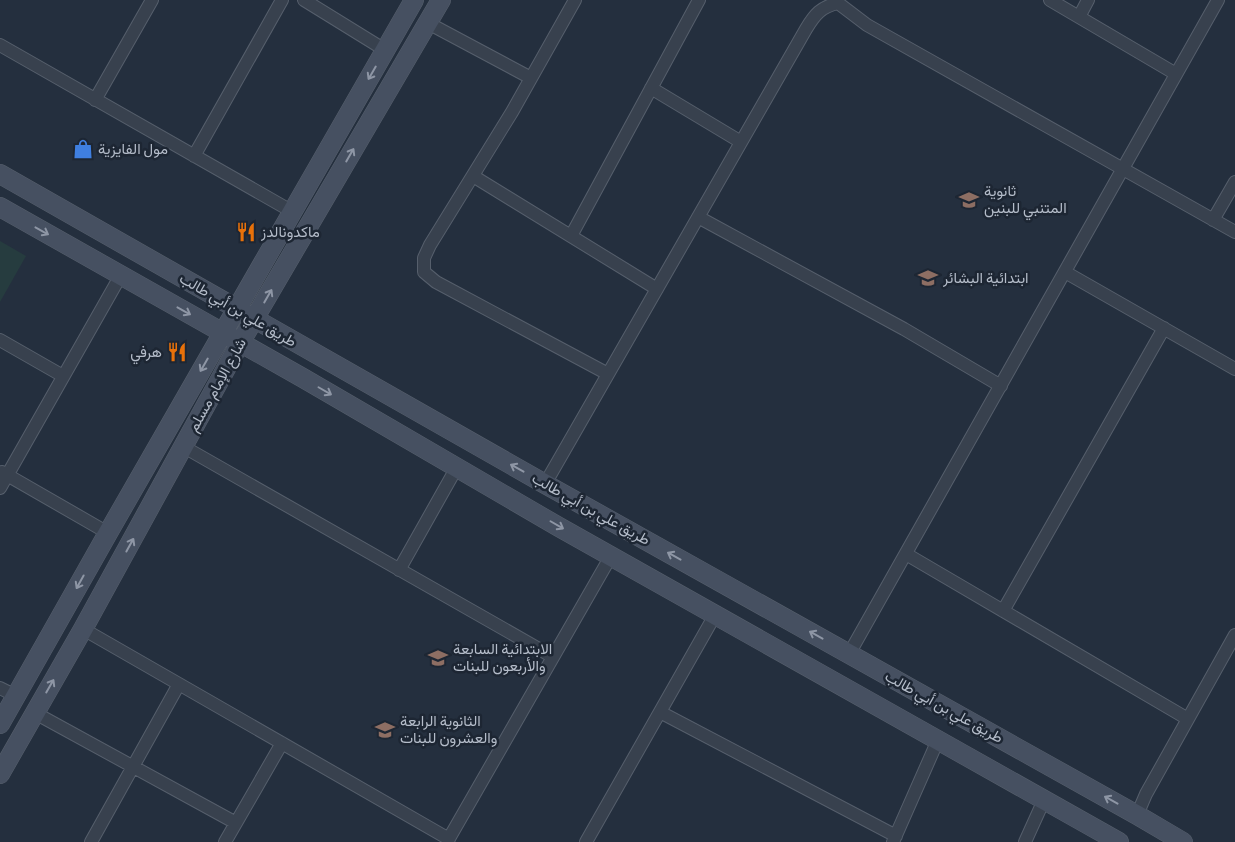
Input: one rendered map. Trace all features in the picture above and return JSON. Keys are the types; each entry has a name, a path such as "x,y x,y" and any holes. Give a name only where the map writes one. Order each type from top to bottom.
{"main road":[{"name":"شارع الإمام مسلم","path":"0,724 8,692 108,532 238,309 414,0"},
{"name":"شارع الإمام مسلم","path":"0,774 83,629 240,343 441,0"},
{"name":"طريق علي بن أبي طالب","path":"0,174 238,309 254,320 1183,842"},
{"name":"طريق علي بن أبي طالب","path":"0,207 611,556 1119,842"}],"street":[{"path":"95,100 152,0"},
{"path":"194,156 282,0"},
{"path":"304,0 385,50"},
{"path":"575,0 531,78 430,245 424,258 424,272 436,282 608,374"},
{"path":"571,236 699,0"},
{"path":"1050,0 1176,74"},
{"path":"1079,17 1088,0"},
{"path":"849,654 1218,0"},
{"path":"545,484 815,14 836,1 867,25 1235,232"},
{"path":"428,22 531,78"},
{"path":"0,45 293,212"},
{"path":"651,88 741,142"},
{"path":"473,176 657,289"},
{"path":"1213,220 1235,182"},
{"path":"698,217 904,329 1001,386"},
{"path":"1065,272 1235,369"},
{"path":"0,488 4,473 64,376 121,275"},
{"path":"1003,611 1164,328"},
{"path":"0,340 64,376"},
{"path":"184,447 553,657"},
{"path":"399,570 457,467"},
{"path":"4,473 108,532"},
{"path":"906,554 1188,719"},
{"path":"83,629 448,840 611,556"},
{"path":"586,842 716,615"},
{"path":"1137,815 1146,794 1235,635"},
{"path":"91,842 179,684"},
{"path":"660,712 894,839 938,740"},
{"path":"34,713 236,823"},
{"path":"225,842 282,743"},
{"path":"1025,842 1044,800"}],"green space":[{"path":"0,241 26,256 0,302"}],"place":[{"name":"مول الفايزية","path":"83,149"},
{"name":"ثانوية المتنبي للبنين","path":"969,200"},
{"name":"ماكدونالدز","path":"246,232"},
{"name":"ابتدائية البشائر","path":"928,278"},
{"name":"هرفي","path":"177,352"},
{"name":"الابتدائية السابعة والأربعون للبنات","path":"438,658"},
{"name":"الثانوية الرابعة والعشرون للبنات","path":"385,730"}]}
